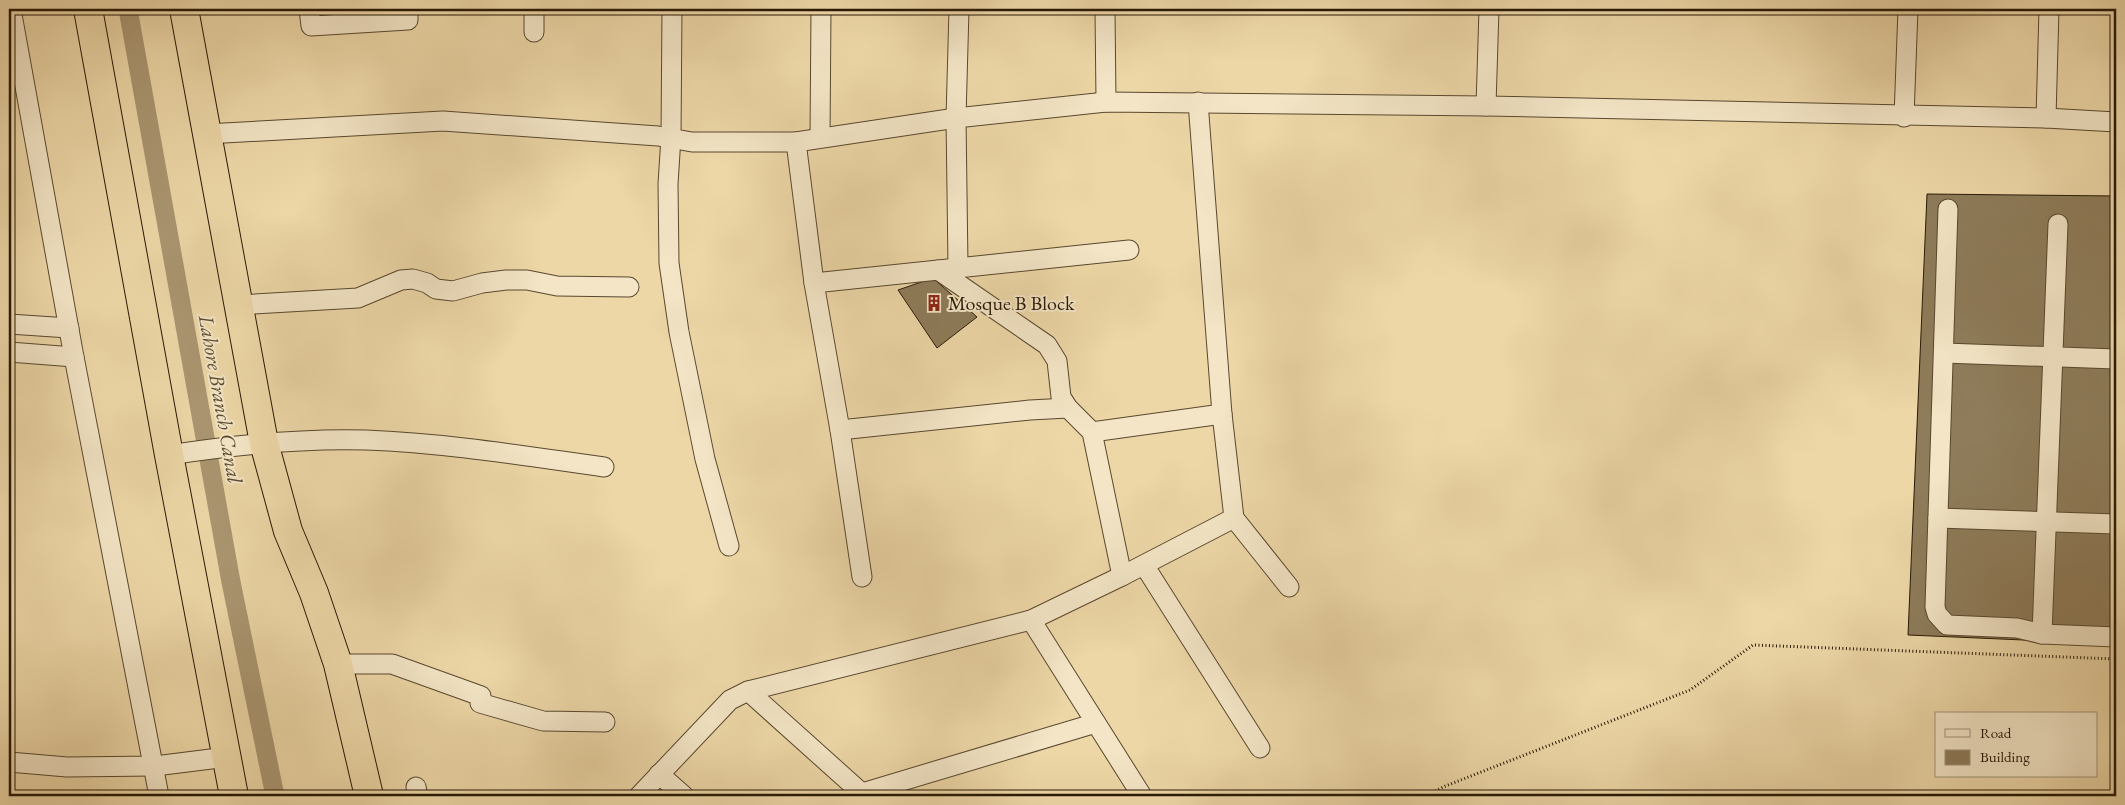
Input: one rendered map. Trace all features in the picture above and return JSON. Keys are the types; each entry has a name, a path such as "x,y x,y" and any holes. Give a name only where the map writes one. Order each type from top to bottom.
{"highway":[{"path":"88,9 181,453 226,757 234,796"},
{"path":"184,9 237,305 251,445 314,593 338,664 370,796"}],"street":[{"path":"11,9 74,357 155,766 159,796"},
{"path":"308,9 311,26 408,20 408,9"},
{"path":"534,9 534,32"},
{"path":"672,9 671,137 668,184 672,283 679,332 705,459 729,546"},
{"path":"820,137 821,9"},
{"path":"958,266 956,118 959,9"},
{"path":"1105,9 1106,102"},
{"path":"1486,106 1489,9"},
{"path":"1904,117 1908,9"},
{"path":"2046,118 2048,9"},
{"path":"206,134 443,120 671,137 692,142 796,142 956,118 1106,102 1486,106 1904,117 2046,118 2116,122"},
{"path":"1198,102 1222,414 1234,518 1289,587"},
{"path":"796,142 814,283 840,430 862,577"},
{"path":"1948,209 1938,518 1937,614 1941,621 1947,625 2017,628 2042,634 2116,637"},
{"path":"2042,634 2058,224"},
{"path":"814,283 938,270 958,266 1129,250"},
{"path":"938,270 1050,348 1057,361 1061,397 1068,408 1092,432 1122,576"},
{"path":"237,305 358,298 400,280 413,279 427,283 436,289 453,291 482,283 506,280 527,280 569,286 629,287"},
{"path":"9,324 69,328"},
{"path":"9,352 74,357"},
{"path":"1944,353 2116,359"},
{"path":"840,430 1030,410 1068,408"},
{"path":"1092,432 1222,414"},
{"path":"181,453 251,445 365,440 453,447 604,467"},
{"path":"639,796 730,700 748,691 1031,620 1144,565 1234,518"},
{"path":"1938,518 2116,524"},
{"path":"1144,565 1260,748"},
{"path":"1031,620 1142,796"},
{"path":"338,664 392,664 481,696 480,703 543,721 605,722"},
{"path":"748,691 864,795 1096,723"},
{"path":"9,762 67,767 155,766 226,757"},
{"path":"659,774 684,796"}],"path":[{"path":"1426,796 1443,787 1690,690 1753,645 2116,659"}],"building":[{"path":"1927,194 2116,196 2116,644 1908,635"},
{"name":"Mosque B Block","path":"933,278 977,317 937,348 898,290"}],"waterway":[{"name":"Lahore Branch Canal","path":"128,9 231,582 275,796"}],"place":[{"name":"Mosque B Block","path":"934,303"}]}
